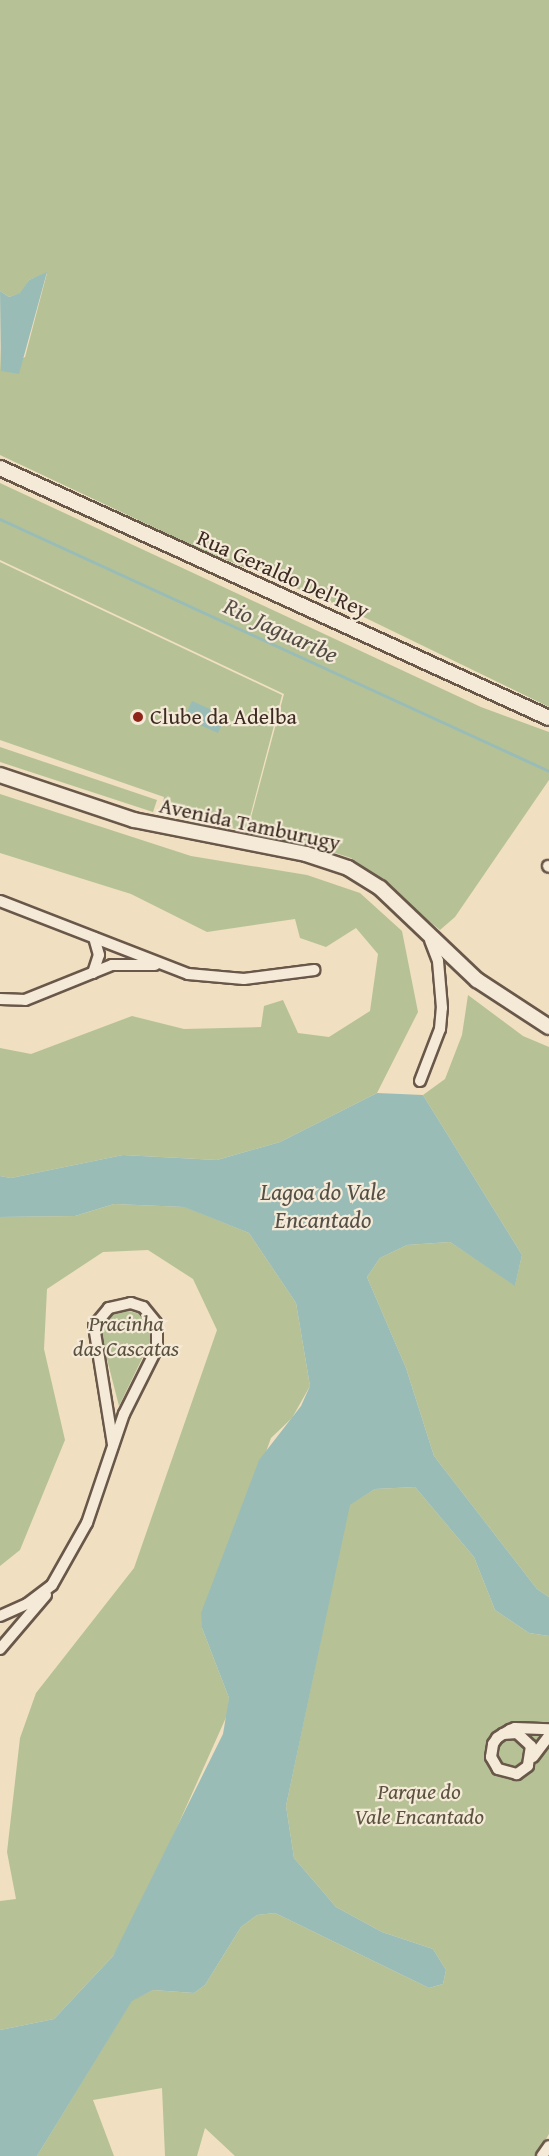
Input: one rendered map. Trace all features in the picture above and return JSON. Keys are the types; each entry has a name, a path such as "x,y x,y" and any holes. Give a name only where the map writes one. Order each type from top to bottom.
{"main road":[{"name":"Rua Geraldo Del'Rey","path":"0,468 549,718"},
{"name":"Avenida Tamburugy","path":"0,775 134,820 331,861 380,888 430,940 477,980 549,1027"}],"street":[{"path":"0,901 170,968"},
{"path":"93,973 99,955 94,938"},
{"path":"420,1081 440,1029 442,986 430,940"},
{"path":"0,999 25,1000 125,963 170,968 220,979 314,970"},
{"path":"0,1649 52,1585 87,1523 124,1414 159,1337 151,1315 131,1303 109,1308 94,1326 94,1350 110,1412 113,1444"},
{"path":"110,1412 124,1414"},
{"path":"0,1616 17,1610 52,1585"},
{"path":"17,1610 24,1620"},
{"path":"549,1729 515,1728 503,1734 491,1750 498,1769 517,1774 532,1760 549,1736"},
{"path":"503,1734 523,1736 531,1746 532,1760"},
{"path":"542,2156 549,2146"}],"green space":[{"path":"0,0 549,0 549,707 343,607 204,551 0,455 0,347 1,370 25,357 47,273 29,280 21,293 9,297 0,291"},
{"path":"0,483 481,707 549,732 549,780 455,917 440,930 351,858 313,846 246,836 284,694 0,560"},
{"name":"Clube da Adelba","path":"0,562 282,695 246,832 162,808 164,797 0,740"},
{"path":"0,747 157,800 153,812 0,762"},
{"path":"0,794 191,856 307,875 360,893 402,931 418,1012 377,1093 280,1142 217,1160 123,1155 11,1178 0,1176 0,1048 31,1054 132,1016 184,1029 261,1027 264,1006 283,1000 298,1033 329,1037 370,1011 378,954 356,928 326,947 300,938 295,919 207,932 131,894 0,853"},
{"path":"468,995 523,1036 549,1047 549,1597 537,1589 434,1456 406,1368 367,1277 380,1258 407,1245 450,1242 515,1285 522,1255 423,1095 445,1079 462,1035"},
{"path":"114,1204 185,1207 249,1233 296,1303 310,1386 292,1418 271,1438 202,1628 229,1698 228,1713 141,1908 113,1956 54,2019 0,2030 0,1901 16,1899 7,1852 20,1738 36,1693 134,1568 217,1330 193,1279 148,1250 103,1252 47,1289 44,1349 65,1440 20,1550 0,1566 0,1217 75,1216"},
{"name":"Pracinha das Cascatas","path":"121,1309 144,1315 153,1336 119,1406 100,1332 102,1324"},
{"name":"Parque do Vale Encantado","path":"415,1487 474,1557 495,1610 529,1633 549,1636 549,2134 536,2156 235,2156 205,2128 197,2156 165,2156 162,2088 93,2100 114,2156 37,2156 132,2000 153,1990 194,1993 205,1985 241,1927 257,1915 275,1913 429,1988 443,1984 446,1970 433,1949 382,1932 336,1907 294,1858 286,1806 349,1505 375,1489"}],"water":[{"path":"47,272 19,374 1,371 0,291 9,297 20,293 29,280"},
{"path":"192,701 226,716 218,733 184,718"},
{"name":"Lagoa do Vale Encantado","path":"377,1093 423,1095 522,1255 515,1286 450,1242 407,1245 380,1258 367,1277 406,1368 434,1456 537,1589 549,1597 549,1636 529,1633 495,1610 474,1557 415,1487 375,1489 350,1505 286,1806 294,1858 336,1907 382,1932 433,1949 446,1970 443,1984 429,1988 275,1913 257,1915 241,1927 205,1985 194,1993 153,1990 132,2001 37,2156 0,2156 0,2030 54,2019 113,1956 223,1734 229,1698 202,1628 201,1613 259,1460 301,1406 310,1386 296,1303 249,1233 184,1207 114,1204 75,1216 0,1217 0,1176 11,1178 123,1155 217,1160 280,1142"}],"waterway":[{"name":"Rio Jaguaribe","path":"0,519 549,771"}],"place":[{"name":"Clube da Adelba","path":"138,717"}]}
